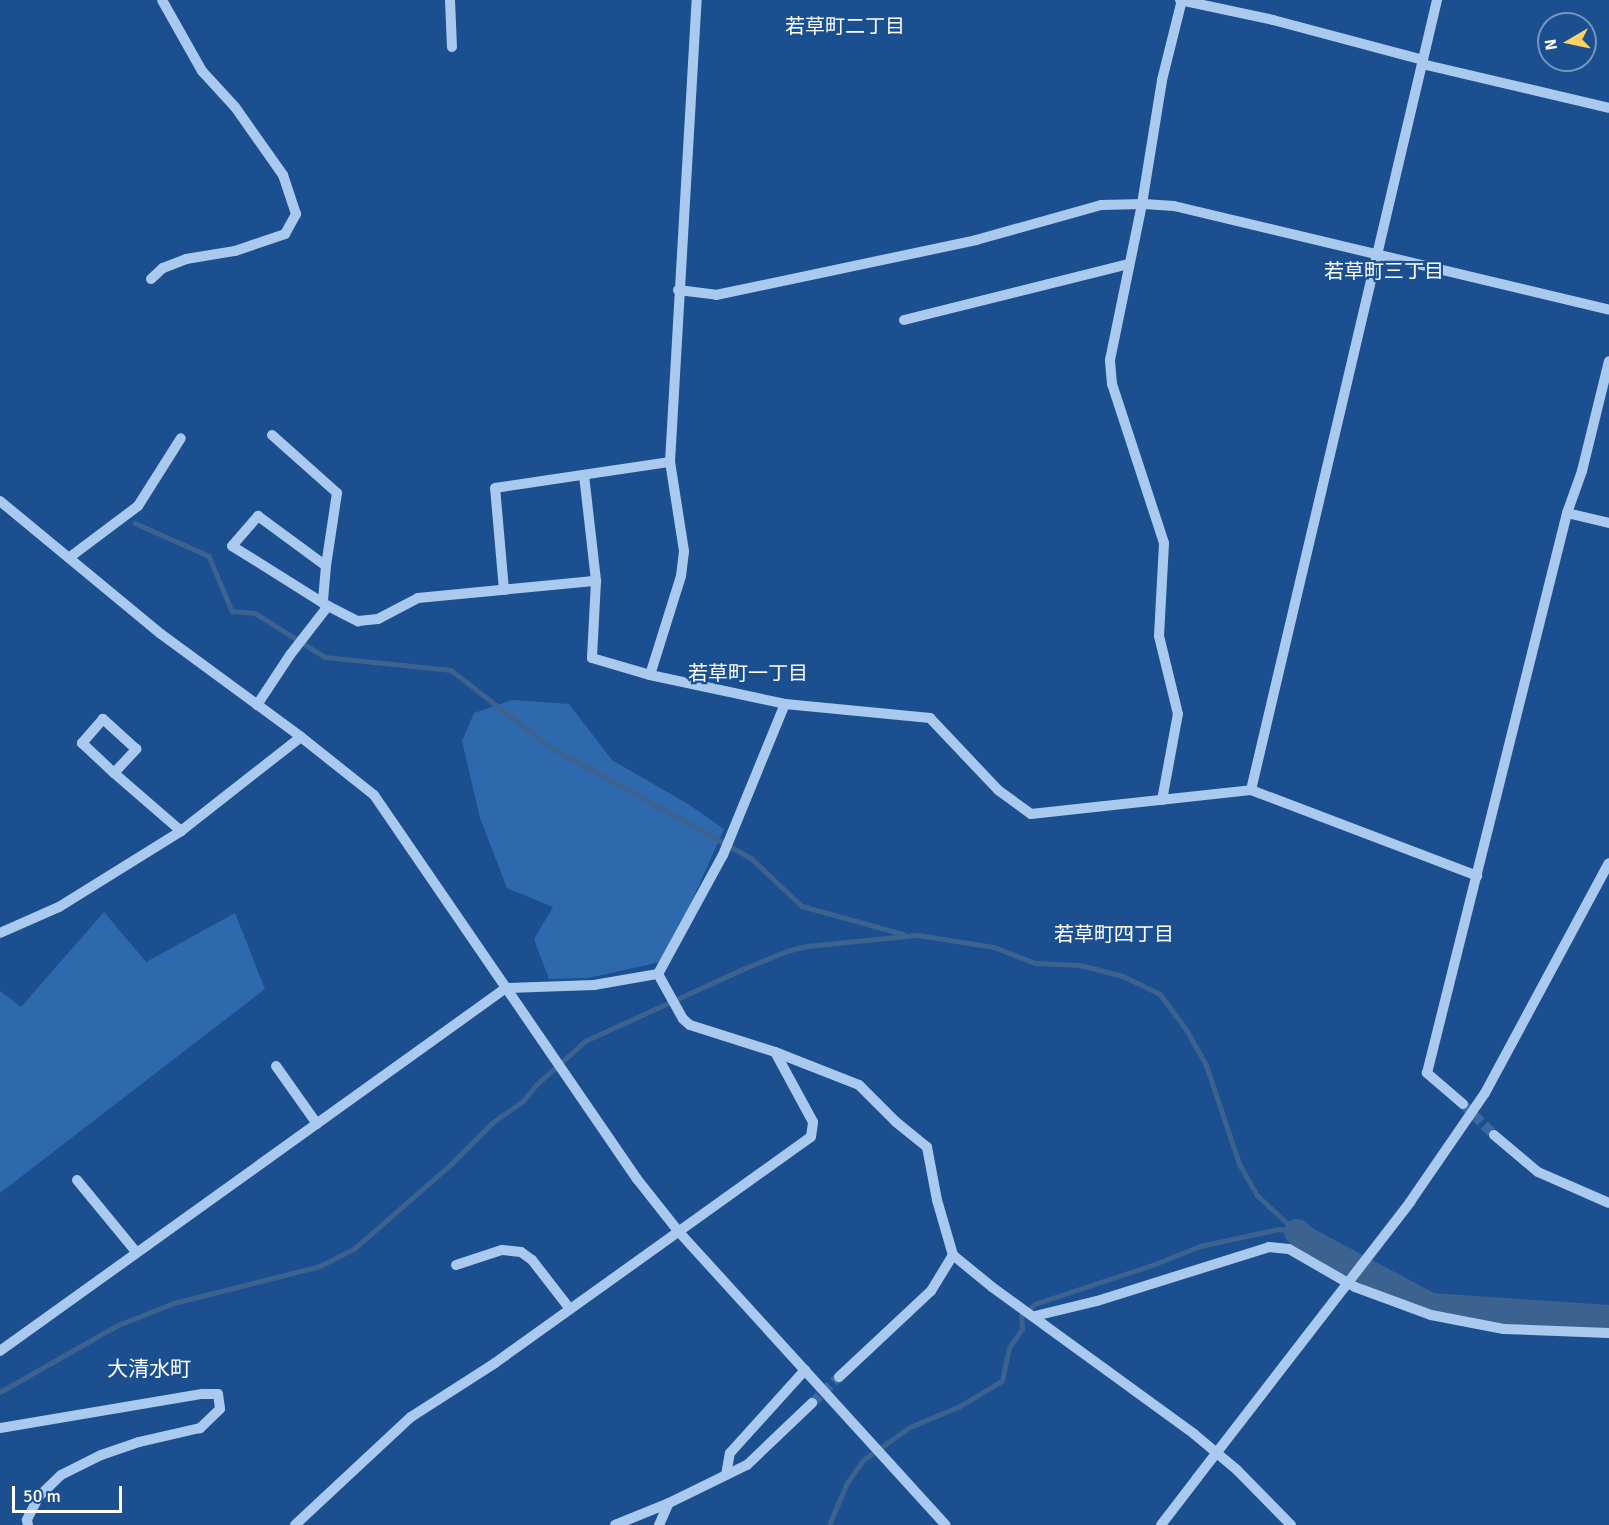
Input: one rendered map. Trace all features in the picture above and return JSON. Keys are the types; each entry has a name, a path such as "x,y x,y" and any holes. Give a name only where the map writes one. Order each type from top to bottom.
{"street":[{"path":"151,279 163,268 186,259 235,251 285,234 296,214 283,175 236,107 202,71 162,0"},
{"path":"450,0 452,47"},
{"path":"650,675 681,576 684,551 670,462 678,290 697,0"},
{"path":"1162,800 1178,714 1159,636 1164,543 1112,384 1110,360 1142,204 1162,80 1181,0 1273,20 1423,62 1609,108"},
{"path":"1251,790 1437,0"},
{"path":"678,290 716,295 976,240 1101,205 1142,204 1174,206 1609,310"},
{"path":"904,320 1129,264"},
{"path":"1463,1104 1427,1073 1567,513 1582,471 1609,362"},
{"path":"257,705 326,604 326,566 338,493 272,435"},
{"path":"70,557 138,506 181,438"},
{"path":"504,590 495,488 670,462"},
{"path":"584,475 596,581 592,658 650,675 785,704 930,718 998,789 1031,814 1251,790 1477,876"},
{"path":"0,501 161,634 301,737 374,795 637,1179 679,1232 946,1525"},
{"path":"1567,513 1609,523"},
{"path":"326,566 258,516 232,546 358,621 378,619 418,598 596,581"},
{"path":"658,974 723,855 785,704"},
{"path":"114,773 136,749 103,719 82,743 114,773 181,831"},
{"path":"0,933 59,907 181,831 301,737"},
{"path":"1161,1525 1410,1202 1485,1093 1609,863"},
{"path":"0,1351 508,990 594,985 658,974"},
{"path":"658,974 683,1019 690,1024 775,1052 859,1085 896,1122 927,1147 937,1200 953,1256 1194,1434 1237,1470 1291,1525"},
{"path":"295,1525 411,1417 495,1363 811,1137 813,1122 775,1052"},
{"path":"276,1066 317,1124"},
{"path":"1494,1135 1538,1172 1609,1203"},
{"path":"77,1179 137,1253"},
{"path":"1034,1315 1097,1301 1269,1247 1289,1249 1354,1287 1431,1315 1504,1329 1609,1333"},
{"path":"456,1265 501,1250 521,1252 532,1260 570,1309"},
{"path":"839,1377 931,1291 953,1256"},
{"path":"726,1475 730,1453 805,1370"},
{"path":"0,1428 202,1394 218,1394 220,1409 200,1428 139,1442 101,1455 62,1475 39,1496 27,1520 28,1525"},
{"path":"615,1525 669,1503 747,1465 812,1403"},
{"path":"659,1525 669,1503"}],"shaded area":[{"path":"512,700 569,704 612,760 688,804 724,829 665,961 588,978 549,979 534,939 553,907 507,888 480,818 462,741 474,713"},
{"path":"104,912 146,962 235,913 265,989 0,1193 0,991 21,1007"}],"waterway":[{"path":"135,523 209,556 232,611 255,613 325,657 451,670 549,746 751,858 802,906 903,934"},
{"path":"0,1392 118,1325 174,1303 320,1266 355,1248 449,1166 493,1122 523,1101 536,1085 585,1041 743,969 787,951 807,946 918,935 994,947 1035,963 1080,965 1123,976 1160,994 1186,1029 1206,1064 1240,1165 1257,1195 1297,1232"},
{"path":"829,1525 847,1483 863,1460 910,1427 960,1406 1002,1381 1009,1348 1022,1329 1021,1316 1035,1304 1155,1264 1200,1246 1279,1229 1297,1232"},
{"path":"1297,1232 1305,1239 1431,1306 1609,1318"}],"tunnel":[{"path":"1463,1104 1494,1135"},
{"path":"812,1403 839,1377"}],"district":[{"name":"若草町二丁目","path":"845,26"},
{"name":"若草町三丁目","path":"1384,271"},
{"name":"若草町一丁目","path":"748,673"},
{"name":"若草町四丁目","path":"1114,934"},
{"name":"大清水町","path":"149,1369"}]}
